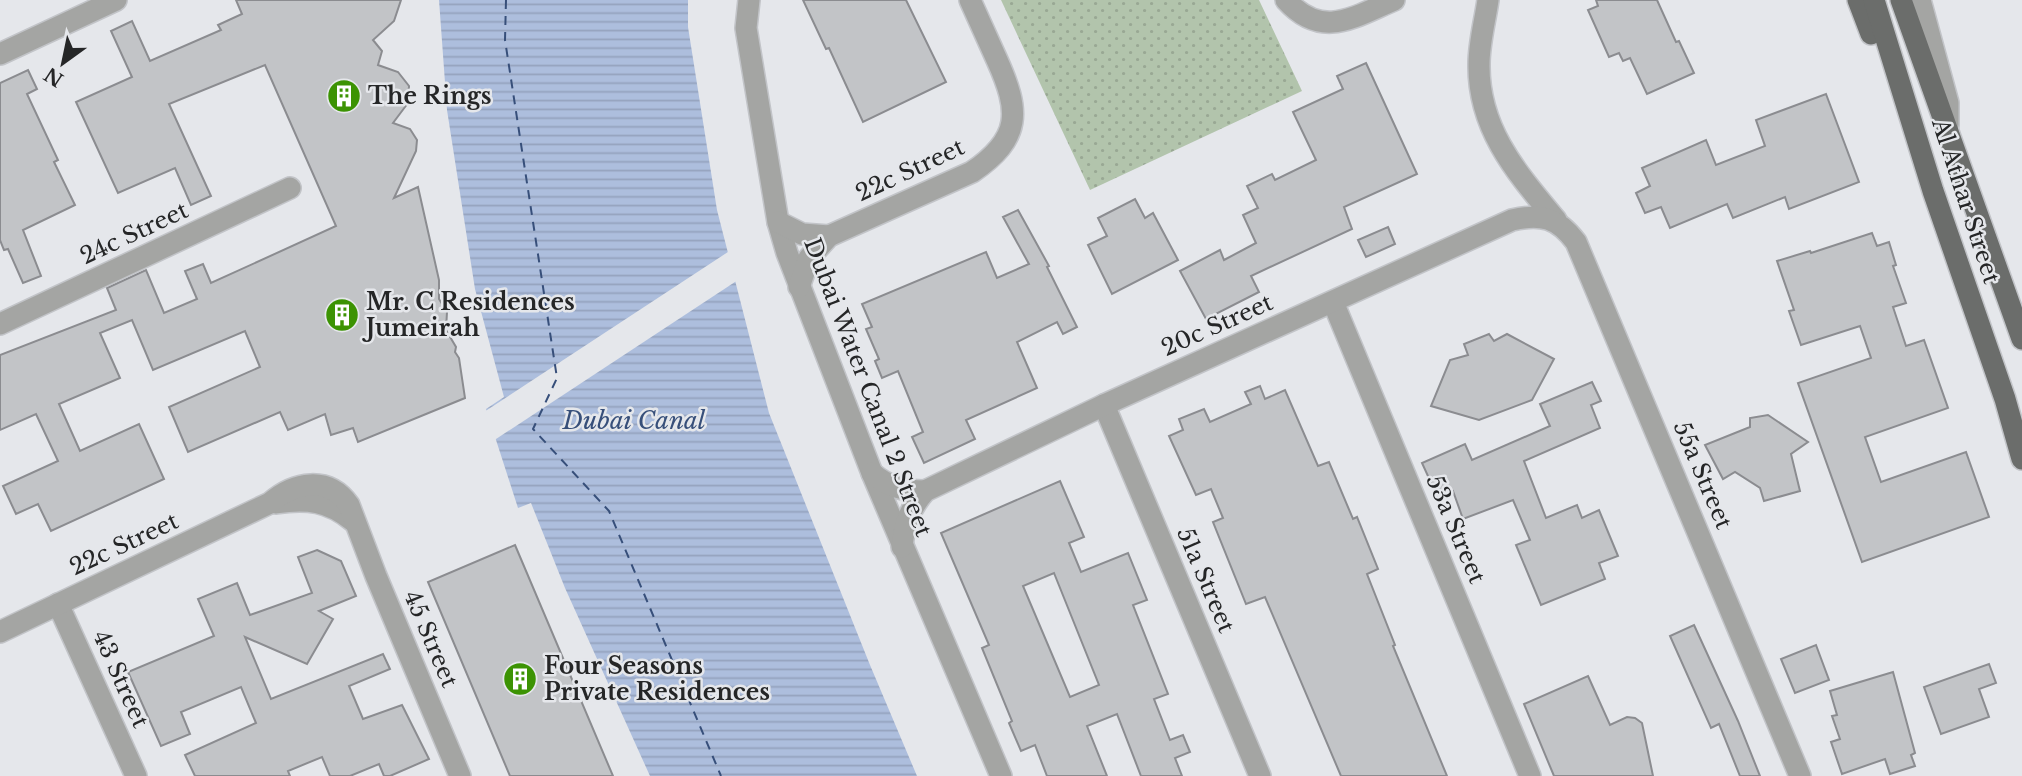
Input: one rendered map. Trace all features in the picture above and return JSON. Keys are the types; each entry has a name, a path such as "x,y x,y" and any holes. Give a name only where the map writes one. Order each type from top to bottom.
{"main road":[{"path":"1857,0 1876,47 1899,83"},
{"name":"Al Athar Street","path":"1874,0 1933,191 2005,398 2022,459"},
{"name":"Al Athar Street","path":"1901,0 2022,339"}],"street":[{"path":"0,54 116,0"},
{"name":"Dubai Water Canal 2 Street","path":"749,0 746,28 778,222 799,287 902,547 1001,776"},
{"name":"22c Street","path":"799,287 809,258 829,236 972,172 989,161 1006,141 1013,115 1013,101 970,0"},
{"path":"1293,7 1320,22 1340,23 1394,0"},
{"name":"55a Street","path":"1488,0 1479,63 1482,102 1489,123 1509,162 1576,242 1800,776"},
{"path":"1920,0 1948,103 1947,131"},
{"name":"24c Street","path":"0,324 290,188"},
{"name":"20c Street","path":"925,491 1104,405 1512,220 1534,217 1556,220"},
{"path":"778,222 803,234 829,236"},
{"name":"53a Street","path":"1333,302 1530,776"},
{"name":"51a Street","path":"1104,405 1260,776"},
{"path":"872,473 902,490 925,491"},
{"path":"902,547 910,511 925,491"},
{"name":"22c Street","path":"0,632 270,503 312,500 335,508 355,522"},
{"name":"45 Street","path":"355,522 460,776"},
{"name":"43 Street","path":"58,604 136,776"}],"green space":[{"path":"1001,0 1259,0 1302,91 1090,190"}],"water":[{"name":"Dubai Canal","path":"439,0 688,0 688,27 717,210 769,413 917,776 650,776 565,588 531,503 518,508 486,409 504,397 475,289 447,110"}],"pier":[{"path":"731,250 738,280 493,441 484,412"}],"building":[{"path":"236,0 401,0 394,21 373,40 382,51 378,65 398,72 409,86 408,103 393,123 410,129 417,140 416,151 394,198 418,187 439,280 439,299 447,312 446,330 456,347 465,398 358,442 353,428 331,435 325,414 288,430 280,412 188,452 169,407 260,367 245,331 153,370 132,320 100,333 120,378 59,404 80,451 139,424 164,479 51,531 38,504 16,514 3,486 58,461 36,414 0,430 0,355 116,310 107,288 146,270 164,313 197,299 185,271 203,264 211,283 336,226 265,65 169,104 211,196 191,205 175,168 118,193 76,102 132,77 111,31 132,21 150,61 221,30 218,25 242,14"},
{"path":"803,0 906,0 946,82 863,122 829,48 826,49"},
{"path":"1596,0 1657,0 1694,73 1647,94 1630,58 1623,61 1619,53 1609,57 1588,10 1598,6"},
{"path":"1366,63 1417,174 1344,207 1352,229 1251,276 1259,292 1206,319 1180,271 1220,250 1224,260 1256,243 1243,215 1258,208 1247,186 1272,174 1275,180 1316,160 1293,112 1343,89 1337,76"},
{"path":"28,70 37,89 27,94 58,160 54,162 75,205 23,230 41,276 23,283 8,249 4,250 0,240 0,83"},
{"path":"1826,94 1859,182 1789,209 1785,197 1733,218 1727,204 1670,228 1661,207 1645,213 1636,193 1650,186 1642,168 1706,140 1716,165 1765,146 1756,120"},
{"path":"1135,199 1145,218 1153,213 1178,260 1112,294 1088,245 1107,236 1098,218"},
{"path":"1018,210 1049,266 1047,267 1077,327 1063,334 1057,322 1017,342 1037,388 966,420 975,439 924,463 912,437 923,432 898,371 882,378 875,361 879,359 866,329 872,327 862,304 986,252 997,278 1029,264 1003,217"},
{"path":"1388,227 1395,244 1366,257 1358,240"},
{"path":"1872,233 1877,246 1889,242 1896,265 1893,266 1906,303 1893,307 1906,346 1924,340 1948,408 1865,437 1881,482 1966,452 1989,517 1862,562 1798,383 1871,358 1860,326 1801,345 1789,311 1794,310 1777,261"},
{"path":"1489,334 1494,341 1507,334 1554,359 1532,400 1479,420 1431,406 1450,360 1468,355 1464,344"},
{"path":"1592,382 1601,401 1591,405 1600,428 1524,461 1546,518 1577,505 1582,518 1599,510 1618,556 1599,563 1605,579 1541,605 1516,545 1530,540 1513,500 1463,519 1453,491 1438,498 1422,463 1465,444 1472,460 1550,426 1540,404"},
{"path":"1260,386 1265,399 1285,390 1318,466 1329,462 1353,519 1357,517 1378,569 1367,574 1395,645 1393,646 1447,776 1341,776 1265,597 1246,604 1213,522 1223,518 1211,489 1196,495 1169,436 1183,430 1179,419 1204,409 1210,422 1251,404 1245,392"},
{"path":"1768,415 1808,442 1791,454 1800,491 1764,501 1760,488 1735,472 1723,479 1705,445 1750,427 1750,418"},
{"path":"1060,481 1084,537 1069,543 1081,572 1128,553 1147,600 1133,605 1168,694 1154,699 1170,740 1183,735 1190,752 1175,758 1182,776 1141,776 1117,714 1087,726 1107,776 1047,776 1035,745 1021,751 1009,723 1012,721 982,648 989,645 941,533","holes":["1054,573 1099,685 1070,697 1023,586"]},
{"name":"Four Seasons Private Residences","path":"515,545 613,776 510,776 428,582"},
{"path":"317,550 341,561 356,596 319,611 333,619 307,664 245,637 271,699 383,654 390,669 349,686 363,719 402,705 429,759 390,776 384,776 379,764 350,776 330,776 322,757 288,771 290,776 195,776 185,755 256,723 241,687 181,712 190,734 161,746 128,672 214,636 198,599 237,583 250,615 312,593 298,557"},
{"path":"1694,625 1760,776 1740,776 1719,724 1711,728 1670,636"},
{"path":"1816,645 1829,680 1795,693 1781,659"},
{"path":"1989,664 1996,683 1979,689 1989,717 1941,734 1924,687"},
{"path":"1893,672 1915,753 1911,755 1915,766 1890,774 1885,759 1842,774 1831,742 1840,739 1832,716 1837,715 1830,691"},
{"path":"1588,676 1610,725 1627,717 1642,723 1653,776 1554,776 1524,704"}],"ferry route":[{"path":"506,0 505,40 557,378 533,429 609,511 721,776"}],"place":[{"name":"The Rings","path":"344,96"},
{"name":"Mr. C Residences Jumeirah","path":"342,315"},
{"name":"Four Seasons Private Residences","path":"520,679"}]}
